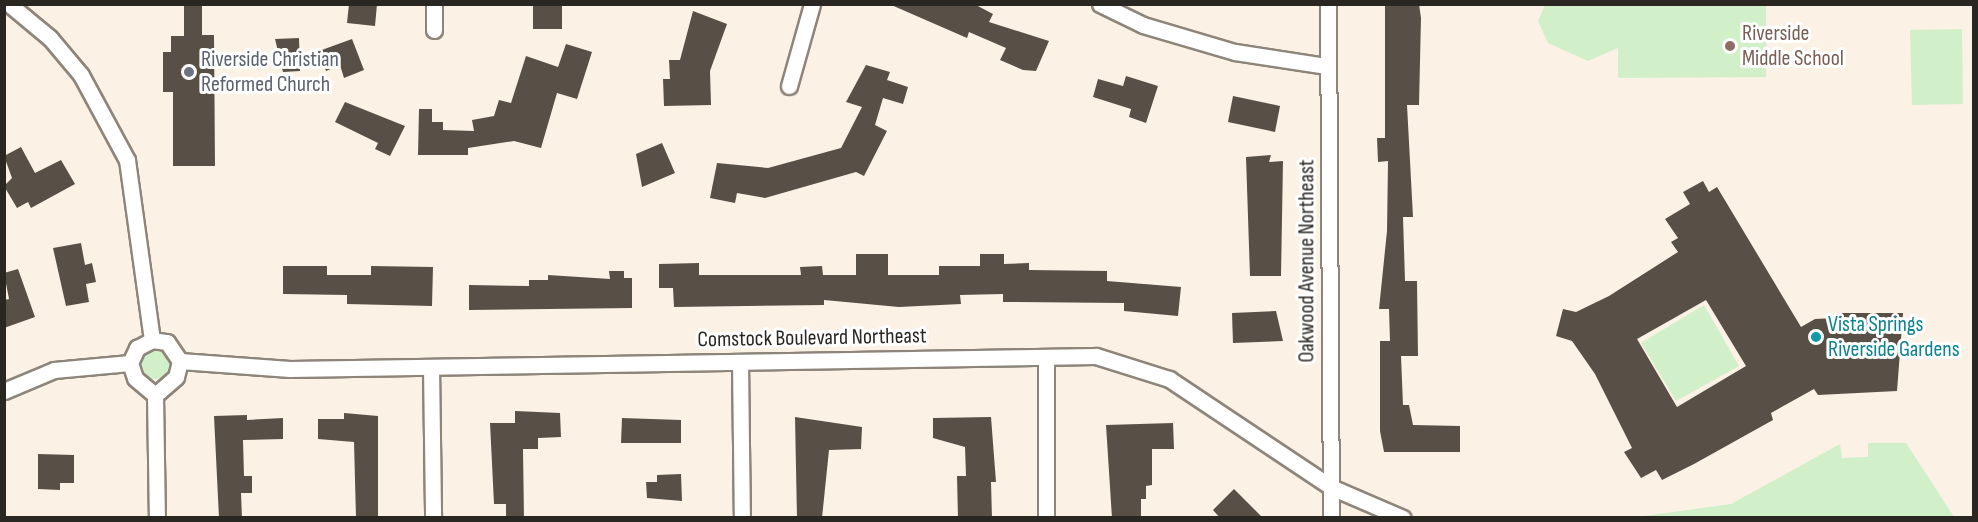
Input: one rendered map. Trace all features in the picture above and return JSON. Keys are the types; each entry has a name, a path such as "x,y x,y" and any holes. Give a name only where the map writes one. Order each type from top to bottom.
{"street":[{"path":"9,4 50,38 81,75 127,160 152,340"},
{"path":"434,4 434,30"},
{"path":"789,86 812,4"},
{"path":"1100,4 1143,25 1235,52 1327,66"},
{"name":"Oakwood Avenue Northeast","path":"1328,4 1331,518"},
{"path":"156,395 135,378 130,363 137,348 152,340 167,342 180,362 176,377 156,395 157,518"},
{"name":"Comstock Boulevard Northeast","path":"180,362 290,369 1096,356 1169,379 1331,487 1403,518"},
{"path":"1046,358 1046,518"},
{"path":"740,362 742,518"},
{"path":"4,391 54,370 130,363"},
{"path":"430,366 433,518"}],"green space":[{"path":"1545,5 1766,5 1766,77 1618,78 1618,48 1588,61 1548,43 1538,21"},
{"path":"1962,29 1963,104 1912,105 1910,30"},
{"path":"1704,305 1739,366 1676,401 1641,343"},
{"path":"156,351 166,355 170,365 166,375 156,379 146,375 142,365 146,355"},
{"path":"1868,443 1906,443 1954,517 1637,517 1731,504 1840,444 1842,458 1868,457"}],"building":[{"path":"349,4 377,4 375,26 347,23"},
{"path":"533,4 562,4 562,29 533,29"},
{"path":"889,4 974,4 993,14 989,22 1049,41 1036,71 1023,70 1000,60 1006,48 969,32 967,38"},
{"path":"1385,4 1419,4 1421,18 1419,105 1407,105 1413,217 1403,217 1405,281 1417,281 1418,356 1401,356 1403,405 1409,405 1413,425 1460,426 1460,452 1384,452 1380,431 1380,341 1390,341 1389,309 1379,309 1387,231 1388,161 1378,162 1377,138 1385,138"},
{"name":"Riverside Christian Reformed Church","path":"184,5 202,5 202,35 214,35 215,166 173,166 173,92 163,92 163,52 171,52 171,36 184,36"},
{"path":"693,11 727,24 710,71 711,105 664,106 663,79 670,79 669,60 680,60"},
{"path":"299,38 300,71 283,72 275,39"},
{"path":"352,39 364,70 344,78 340,65 326,71 319,51"},
{"path":"566,44 592,52 577,99 557,93 541,148 514,141 468,148 468,155 418,155 419,109 432,109 432,122 443,122 443,130 474,131 472,120 494,116 499,100 511,103 526,56 558,67"},
{"path":"866,65 890,72 887,80 908,87 903,104 883,98 875,125 887,131 864,176 856,172 765,198 737,193 735,203 710,198 717,163 768,168 841,148 862,107 846,102"},
{"path":"1126,76 1158,86 1146,123 1129,117 1131,109 1093,97 1098,79 1123,86"},
{"path":"1233,96 1280,106 1275,132 1228,122"},
{"path":"345,102 405,126 390,156 375,149 378,143 335,122"},
{"path":"662,143 675,173 642,187 636,154"},
{"path":"21,147 35,173 61,160 75,184 31,208 28,202 17,208 4,186 12,178 4,156"},
{"path":"1271,155 1269,162 1283,161 1281,276 1250,276 1246,157"},
{"name":"Vista Springs Riverside Gardens","path":"1703,181 1709,192 1717,187 1801,327 1815,319 1835,318 1836,313 1903,313 1897,391 1818,395 1814,389 1771,413 1773,420 1694,464 1662,480 1656,470 1641,478 1624,452 1632,448 1595,374 1572,341 1556,336 1563,309 1576,312 1609,296 1678,252 1671,242 1678,238 1665,219 1690,204 1683,192","holes":["1706,300 1746,366 1677,407 1637,339"]},
{"path":"81,243 85,265 92,263 96,282 86,284 89,302 66,306 53,248"},
{"path":"856,254 888,254 888,275 939,275 939,266 980,266 980,254 1004,254 1004,264 1029,263 1029,270 1107,271 1107,281 1181,287 1178,316 1124,311 1124,303 1003,302 1003,294 960,295 961,304 899,307 824,300 824,305 674,307 673,288 659,288 659,264 699,263 699,275 801,275 800,267 822,266 823,275 856,275"},
{"path":"283,266 327,266 327,275 371,275 371,266 433,267 432,306 347,304 347,295 283,294"},
{"path":"18,269 35,317 4,328 4,300 9,299 4,273"},
{"path":"609,271 624,271 624,278 632,278 632,308 469,310 469,285 529,286 529,280 548,280 548,275 610,279"},
{"path":"1276,311 1283,341 1233,343 1232,313"},
{"path":"515,411 560,413 561,437 538,438 538,449 523,449 524,518 506,518 506,504 494,504 490,423 515,423"},
{"path":"344,413 378,416 378,518 356,518 354,442 318,439 318,419 344,419"},
{"path":"247,415 247,420 283,418 283,439 243,440 244,476 252,476 252,493 241,493 242,518 219,518 214,416"},
{"path":"795,417 862,427 861,449 829,450 822,518 797,518"},
{"path":"991,417 996,482 991,482 992,518 958,518 957,476 966,476 965,447 933,438 933,418"},
{"path":"622,418 681,420 681,443 621,443"},
{"path":"1173,423 1174,449 1152,449 1152,485 1146,486 1146,499 1141,499 1141,518 1112,518 1106,425"},
{"path":"38,454 74,455 74,483 60,483 60,490 38,489"},
{"path":"681,474 682,501 647,498 646,482 657,482 657,475"},
{"path":"1234,489 1263,518 1220,518 1213,510"}],"place":[{"name":"Riverside Middle School","path":"1730,46"},
{"name":"Riverside Christian Reformed Church","path":"189,72"},
{"name":"Vista Springs Riverside Gardens","path":"1816,337"}]}
